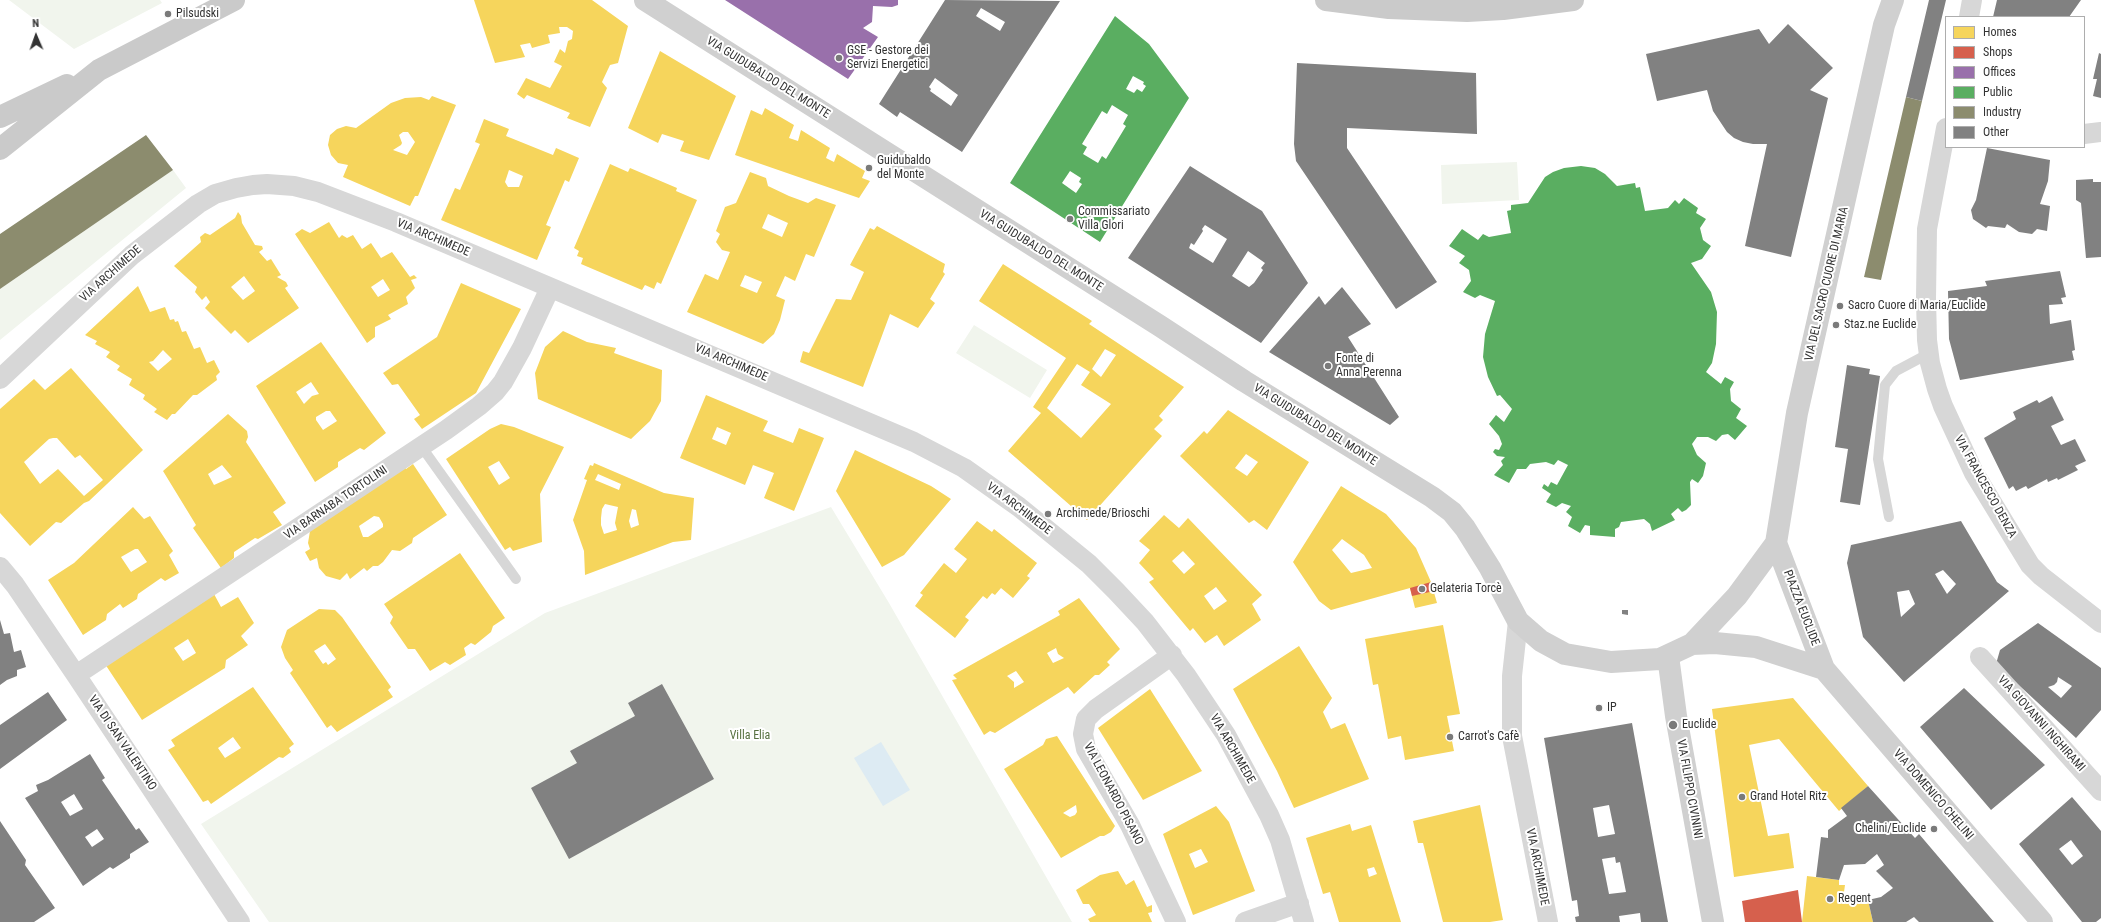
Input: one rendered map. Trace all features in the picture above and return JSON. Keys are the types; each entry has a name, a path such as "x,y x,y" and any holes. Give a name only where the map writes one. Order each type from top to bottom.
{"main road":[{"path":"0,117 99,70 234,0"},
{"path":"1326,0 1389,8 1467,10 1503,9 1573,0"},
{"path":"0,149 99,70"}],"street":[{"name":"VIA DEL SACRO CUORE DI MARIA","path":"1881,0 1884,25"},
{"name":"VIA DEL SACRO CUORE DI MARIA","path":"1776,543 1798,413 1884,25 1893,0"},
{"path":"1968,16 1972,0"},
{"name":"VIA GUIDUBALDO DEL MONTE","path":"649,1 1244,381 1432,497"},
{"path":"2085,134 2101,132"},
{"name":"VIA FRANCESCO DENZA","path":"1945,134 1928,229 1926,298 1928,354 1943,406 1974,473 2030,564 2041,576 2101,623"},
{"name":"VIA ARCHIMEDE","path":"0,379 87,295 144,245 198,204 215,194 236,188 279,184 318,192 396,222 871,422 964,468 1019,507 1089,564 1133,609 1172,655 1226,735 1255,788 1280,840 1304,922"},
{"name":"VIA BARNABA TORTOLINI","path":"76,675 472,411 500,387 522,348 550,288"},
{"name":"PIAZZA EUCLIDE","path":"1432,497 1452,512 1465,528 1490,568 1518,621 1541,641 1554,649 1574,656 1611,662 1649,661 1668,656 1692,644 1737,596 1776,543"},
{"name":"PIAZZA EUCLIDE","path":"1776,543 1824,669"},
{"name":"VIA DI SAN VALENTINO","path":"0,566 15,585 76,675 240,922"},
{"name":"VIA ARCHIMEDE","path":"1518,621 1512,676 1512,736 1548,922"},
{"name":"PIAZZA EUCLIDE","path":"1692,644 1715,643 1756,647 1824,669"},
{"name":"VIA LEONARDO PISANO","path":"1172,655 1096,709 1086,719 1083,734 1086,749 1133,830 1176,922"},
{"name":"VIA FILIPPO CIVININI","path":"1668,656 1676,716 1713,922"},
{"name":"VIA GIOVANNI INGHIRAMI","path":"1980,657 2101,791"},
{"name":"VIA DOMENICO CHELINI","path":"1824,669 2042,922"},
{"path":"1245,922 1299,903"}],"lane":[{"path":"1889,517 1878,459 1885,385 1896,371 1928,354"},
{"path":"421,446 516,579"}],"green space":[{"path":"9,0 160,0 162,3 74,49"},
{"path":"1517,162 1519,200 1442,204 1441,165"},
{"path":"173,170 186,188 0,340 0,289"},
{"path":"974,325 1047,370 1030,398 956,353"},
{"name":"Villa Elia","path":"831,507 889,603 1072,922 269,922 201,824 545,613"}],"shaded area":[{"path":"881,742 910,790 883,806 854,758"}],"building: Homes":[{"path":"474,0 592,0 628,26 618,63 610,65 602,82 607,88 590,127 567,118 570,113 527,95 524,99 517,94 526,78 550,88 562,66 554,62 560,49 565,53 568,41 572,39 573,31 567,27 559,27 560,33 548,35 550,43 532,48 530,43 520,45 525,57 495,63"},
{"path":"660,51 736,96 709,160 680,151 684,141 662,134 658,143 628,128"},
{"path":"432,96 456,105 418,196 415,196 410,206 343,177 348,165 338,163 331,155 328,145 330,135 337,129 346,126 356,128 391,103 405,98 421,97 429,100","holes":["403,132 408,132 415,142 407,155 393,150 402,143 399,135"]},
{"path":"765,108 794,125 789,138 798,141 801,130 830,148 826,158 834,162 837,154 865,171 862,178 870,181 859,198 735,155 751,110 762,115"},
{"path":"484,119 509,129 506,136 553,155 556,148 579,158 569,182 565,180 546,225 551,227 537,260 441,220 455,188 460,190 480,144 475,142","holes":["509,170 523,176 519,187 508,187 505,182"]},
{"path":"610,164 628,172 630,168 677,188 676,191 697,200 661,284 657,282 654,289 645,285 642,290 581,264 583,258 577,256 579,251 574,248"},
{"path":"750,172 766,178 768,186 789,196 808,203 816,198 836,205 814,257 806,254 795,281 785,276 776,296 785,300 780,320 774,334 763,344 687,312 705,274 718,280 730,252 722,250 716,242 720,234 716,231 725,207 736,203","holes":["768,214 788,223 782,237 762,228","745,275 762,282 757,293 740,286"]},
{"path":"238,212 241,216 242,223 255,245 262,246 263,249 259,252 267,261 271,259 281,275 277,277 286,282 288,286 285,288 299,308 248,343 235,330 231,334 205,308 210,302 206,296 202,300 195,292 197,287 174,266 201,242 200,237 205,233 210,235 235,218","holes":["244,276 255,291 243,300 231,287"]},
{"path":"329,222 339,238 342,235 347,238 353,235 362,249 371,243 381,258 392,252 410,277 414,275 417,278 411,280 415,288 406,297 408,304 388,315 391,319 375,327 375,337 367,343 295,234 302,229 310,233","holes":["383,279 390,290 378,297 371,287"]},
{"path":"877,226 945,264 943,272 945,274 930,299 935,303 918,328 890,314 863,387 800,362 803,351 809,353 836,299 851,300 864,272 850,265 870,228 874,230"},
{"path":"1003,264 1092,321 1089,324 1184,387 1159,416 1163,420 1154,429 1162,436 1087,520 1008,451 1041,413 1033,407 1066,358 979,301","holes":["1105,349 1116,355 1101,377 1092,369","1077,364 1090,372 1081,385 1111,404 1081,438 1047,408"]},
{"path":"461,283 521,309 476,393 422,429 414,419 420,415 398,384 392,385 383,373 437,337"},
{"path":"138,286 150,312 165,307 170,320 174,319 175,322 178,321 182,332 186,331 194,349 200,347 207,363 214,360 220,372 216,376 217,380 197,395 193,395 175,414 172,414 167,420 154,412 157,409 143,399 145,395 129,385 132,379 117,370 120,366 106,357 110,352 95,344 97,341 85,335","holes":["163,350 172,359 158,371 149,362 153,361"]},
{"path":"563,331 587,342 616,348 614,353 662,370 661,401 650,421 631,439 538,399 535,373 545,347"},
{"path":"321,342 386,433 364,450 360,448 338,462 338,467 315,482 256,386","holes":["311,382 319,394 312,396 304,404 296,392","326,411 330,411 337,421 323,430 316,420 316,417"]},
{"path":"71,368 143,450 89,501 84,503 61,523 56,522 30,546 0,513 0,409 34,379 45,390","holes":["57,438 75,458 80,455 103,480 84,496 58,469 40,484 24,462 49,439"]},
{"path":"706,395 768,421 763,431 793,443 799,428 824,438 794,511 764,498 774,473 753,465 745,485 680,458","holes":["717,427 731,433 726,445 712,439"]},
{"path":"1228,410 1309,462 1267,530 1254,520 1249,523 1180,456 1204,431 1207,434","holes":["1246,454 1258,462 1247,476 1235,468"]},
{"path":"228,414 247,431 248,437 246,442 286,503 273,512 282,525 258,539 255,538 234,552 234,558 221,568 193,528 196,525 163,471","holes":["222,465 232,477 214,485 208,474"]},
{"path":"501,424 514,427 564,447 540,494 542,542 513,551 510,547 505,550 446,459 490,429","holes":["499,461 510,478 499,485 488,467"]},
{"path":"855,450 931,486 951,499 904,555 882,567 836,491"},
{"path":"594,463 664,493 694,498 691,540 673,542 585,575 584,551 573,520 587,480 584,479 590,465 593,466","holes":["598,474 621,484 619,490 595,480","605,504 618,507 615,523 617,530 604,534 601,525 602,509","632,509 636,510 639,525 631,528 629,521"]},
{"path":"413,464 447,515 413,538 412,543 400,551 392,550 378,566 373,566 367,571 364,568 350,579 347,573 340,580 326,576 319,568 317,558 310,561 305,552 310,549 308,543 310,531 404,465 406,469","holes":["374,516 379,517 383,527 368,537 363,537 359,526"]},
{"path":"1341,486 1386,514 1416,548 1431,582 1437,603 1415,608 1410,588 1331,610 1319,601 1293,562","holes":["1342,539 1364,555 1372,568 1351,573 1332,550"]},
{"path":"133,507 144,519 150,516 173,551 169,555 179,573 165,581 161,578 138,594 137,599 123,608 120,604 107,614 106,620 83,635 48,580 74,563","holes":["135,549 138,549 147,562 131,572 121,557"]},
{"path":"1164,515 1179,528 1188,518 1262,595 1252,604 1261,620 1224,646 1217,635 1205,643 1193,628 1190,631 1149,582 1154,579 1139,563 1150,550 1139,541","holes":["1183,551 1195,564 1184,574 1172,561","1216,587 1227,601 1214,610 1204,596"]},
{"path":"977,521 992,532 994,529 1037,563 1027,576 1030,578 1013,598 1001,588 995,595 992,593 987,599 983,596 965,617 969,620 955,638 915,606 923,595 920,593 944,563 956,573 967,559 954,549"},
{"path":"460,553 505,618 493,626 491,632 475,645 471,643 464,648 466,655 450,665 445,662 430,671 415,649 408,649 390,623 393,617 384,604"},
{"path":"214,594 221,607 238,597 254,623 241,636 248,645 226,660 225,668 142,720 105,664","holes":["188,639 196,653 183,661 174,648"]},
{"path":"1079,598 1120,649 1107,662 1110,665 1099,675 1095,675 1074,694 1068,687 995,733 990,731 984,735 952,680 957,679 953,675 1060,615 1058,611","holes":["1056,648 1058,654 1064,658 1053,663 1047,653","1016,671 1024,682 1014,688 1014,682 1007,676"]},
{"path":"319,609 335,610 342,617 391,687 388,690 393,697 337,732 331,725 327,728 290,673 293,670 285,658 281,647 287,630","holes":["325,644 336,659 328,665 326,662 323,664 314,651"]},
{"path":"1443,625 1460,714 1447,716 1454,751 1405,760 1401,736 1388,739 1378,684 1373,685 1365,639"},
{"path":"1299,646 1332,698 1323,712 1331,729 1345,723 1369,779 1294,808 1277,771 1233,689"},
{"path":"253,687 294,744 289,748 291,752 283,758 279,757 211,804 208,800 203,802 168,750 175,746 171,740","holes":["233,737 241,748 225,758 218,748"]},
{"path":"1150,689 1202,771 1143,800 1098,728"},
{"name":"Grand Hotel Ritz","path":"1793,698 1868,786 1839,811 1779,739 1749,745 1768,836 1789,833 1794,868 1734,877 1712,709"},
{"path":"1057,736 1115,826 1111,832 1104,836 1100,836 1061,858 1004,769 1043,745 1046,739","holes":["1076,805 1077,812 1075,815 1070,817 1063,813"]},
{"path":"1480,805 1503,920 1490,922 1443,922 1423,843 1418,843 1413,821"},
{"path":"1216,806 1229,822 1255,891 1193,915 1163,834","holes":["1201,849 1208,862 1195,868 1189,854"]},
{"path":"1350,824 1352,831 1371,825 1401,922 1339,922 1330,892 1323,894 1306,838","holes":["1374,867 1377,874 1369,877 1367,869"]},
{"path":"1118,871 1126,885 1134,880 1147,907 1152,905 1152,912 1148,913 1152,922 1090,922 1088,919 1096,915 1089,904 1083,904 1076,890 1100,875"},
{"name":"Regent","path":"1807,876 1839,880 1839,885 1845,885 1843,899 1868,900 1873,922 1802,922"}],"building: Shops":[{"name":"Gelateria Torcè","path":"1431,582 1434,591 1412,596 1410,588"},
{"path":"1798,890 1802,922 1745,922 1742,901"}],"building: Offices":[{"name":"GSE - Gestore dei Servizi Energetici","path":"725,0 898,0 898,5 892,7 873,6 872,22 863,28 878,37 848,79"}],"building: Public":[{"path":"1115,16 1149,44 1189,98 1100,242 1010,183","holes":["1133,76 1144,82 1143,84 1146,86 1142,92 1137,89 1134,93 1126,89","1112,105 1128,115 1123,124 1126,126 1106,159 1102,156 1098,163 1083,154 1087,147 1082,144 1102,111 1107,114","1070,171 1081,178 1079,182 1082,184 1076,193 1062,183"]},
{"path":"1581,166 1595,168 1605,174 1617,186 1635,183 1636,188 1640,187 1645,211 1668,208 1675,200 1679,204 1684,198 1698,208 1696,213 1706,219 1700,228 1703,240 1711,246 1702,259 1691,263 1711,292 1717,312 1716,344 1712,363 1706,372 1721,384 1725,377 1734,382 1730,389 1731,401 1741,409 1736,418 1747,426 1735,440 1728,434 1722,435 1716,441 1708,437 1697,437 1692,444 1697,455 1706,463 1703,476 1698,483 1692,479 1690,482 1691,505 1682,512 1678,508 1671,514 1675,520 1652,531 1650,524 1644,519 1621,522 1619,527 1615,529 1615,537 1590,535 1590,526 1585,525 1580,533 1568,526 1572,517 1566,512 1571,506 1562,503 1556,507 1546,502 1551,494 1542,488 1544,484 1548,487 1551,482 1557,485 1568,465 1558,460 1554,465 1546,462 1530,464 1526,469 1517,469 1509,483 1494,475 1503,465 1501,461 1505,457 1497,456 1493,452 1495,449 1499,450 1502,444 1499,436 1489,424 1496,415 1504,422 1512,409 1500,395 1497,396 1488,377 1483,357 1485,334 1495,301 1480,295 1475,298 1463,292 1471,281 1469,270 1459,263 1465,256 1449,246 1462,229 1478,240 1483,234 1489,237 1511,233 1507,211 1511,210 1511,205 1528,203 1545,177 1553,172 1564,168"}],"building: Industry":[{"path":"1906,97 1922,101 1881,280 1864,277"},
{"path":"146,135 173,170 0,289 0,234"}],"building: Other":[{"path":"945,0 1060,1 962,152 900,112 897,117 879,104","holes":["981,8 1005,22 1000,31 976,16","935,78 958,95 951,106 930,91 931,89 929,87"]},
{"path":"1929,0 1946,0 1922,101 1906,97"},
{"path":"1997,0 2081,0 2070,16 1993,16"},
{"path":"1788,24 1833,68 1810,90 1828,98 1791,257 1745,246 1767,144 1743,142 1734,138 1727,132 1713,111 1707,90 1657,101 1646,54 1759,29 1769,44"},
{"path":"2099,53 2101,54 2101,98 2093,96 2097,79 2093,79"},
{"path":"1297,63 1476,73 1477,134 1347,128 1347,148 1437,282 1396,309 1296,161 1294,144"},
{"path":"1987,148 2050,160 2048,181 2040,204 2050,206 2047,231 2037,229 2032,234 2019,232 2007,224 2005,228 1988,226 1986,228 1973,219 1971,210 1976,200"},
{"path":"1190,166 1262,211 1308,283 1261,343 1128,258","holes":["1205,225 1227,239 1213,263 1189,248 1191,243 1194,245","1248,251 1265,263 1261,268 1263,270 1254,283 1249,287 1232,276"]},
{"path":"2093,179 2093,182 2101,182 2101,257 2086,258 2081,203 2076,200 2076,180"},
{"path":"2060,271 2066,297 2061,298 2063,304 2049,305 2050,324 2071,320 2075,350 2072,351 2074,360 1960,380 1949,339 1948,291 1987,286 1985,281"},
{"path":"1342,287 1371,324 1348,337 1399,417 1390,425 1269,352 1319,296 1325,305"},
{"path":"1847,365 1870,369 1869,374 1880,376 1860,505 1840,502 1848,449 1835,447"},
{"path":"2052,396 2064,420 2051,426 2061,445 2075,439 2086,461 2075,466 2078,470 2058,480 2057,478 2048,482 2047,479 2028,489 2026,486 2016,491 2013,486 2009,489 1984,438 2016,419 2013,412 2037,400 2039,403"},
{"path":"1961,521 1997,582 2009,591 1904,682 1863,637 1847,563 1851,545","holes":["1943,570 1956,584 1947,594 1935,574","1909,590 1915,604 1901,617 1897,592"]},
{"path":"1622,610 1628,610 1628,615 1622,614"},
{"path":"0,620 4,634 10,633 14,652 21,650 26,667 17,670 17,676 0,685"},
{"path":"2038,623 2101,668 2101,710 2076,738 1996,664 2000,650","holes":["2058,677 2072,686 2061,698 2048,687 2054,685 2057,682"]},
{"path":"662,684 714,779 569,859 531,788 577,763 570,751 635,716 628,703"},
{"path":"1964,688 2045,765 1991,810 1920,727"},
{"path":"48,692 67,720 0,769 0,725"},
{"path":"1632,723 1668,922 1641,922 1640,913 1619,916 1620,922 1576,922 1575,917 1579,916 1577,900 1572,901 1544,738","holes":["1609,805 1615,834 1598,837 1593,808","1615,857 1616,863 1620,862 1626,892 1609,894 1602,859"]},
{"path":"90,754 105,778 102,780 136,830 139,828 149,842 130,854 130,858 113,869 110,867 83,886 25,798 38,791 36,785 48,780","holes":["74,794 83,809 70,816 61,802","97,829 104,839 92,847 85,837"]},
{"path":"1868,786 1915,838 1919,834 1994,922 1919,922 1914,917 1906,922 1873,922 1868,900 1881,897 1893,888 1876,871 1884,865 1877,854 1865,864 1844,865 1839,880 1816,877 1821,837 1828,838 1828,830 1847,816 1841,808"},
{"path":"2072,797 2101,831 2101,918 2096,922 2082,922 2019,844","holes":["2071,840 2083,856 2072,865 2059,849"]},
{"path":"0,821 26,860 25,865 55,908 34,922 0,922"}],"place":[{"name":"Pilsudski","path":"168,14"},
{"name":"GSE - Gestore dei Servizi Energetici","path":"839,58"},
{"name":"Guidubaldo del Monte","path":"869,168"},
{"name":"Commissariato Villa Glori","path":"1070,219"},
{"name":"Sacro Cuore di Maria/Euclide","path":"1840,306"},
{"name":"Staz.ne Euclide","path":"1836,325"},
{"name":"Fonte di Anna Perenna","path":"1328,366"},
{"name":"Archimede/Brioschi","path":"1048,514"},
{"name":"Gelateria Torcè","path":"1422,589"},
{"name":"IP","path":"1599,708"},
{"name":"Euclide","path":"1673,725"},
{"name":"Carrot's Cafè","path":"1450,737"},
{"name":"Grand Hotel Ritz","path":"1742,797"},
{"name":"Chelini/Euclide","path":"1934,829"},
{"name":"Regent","path":"1830,899"}]}
